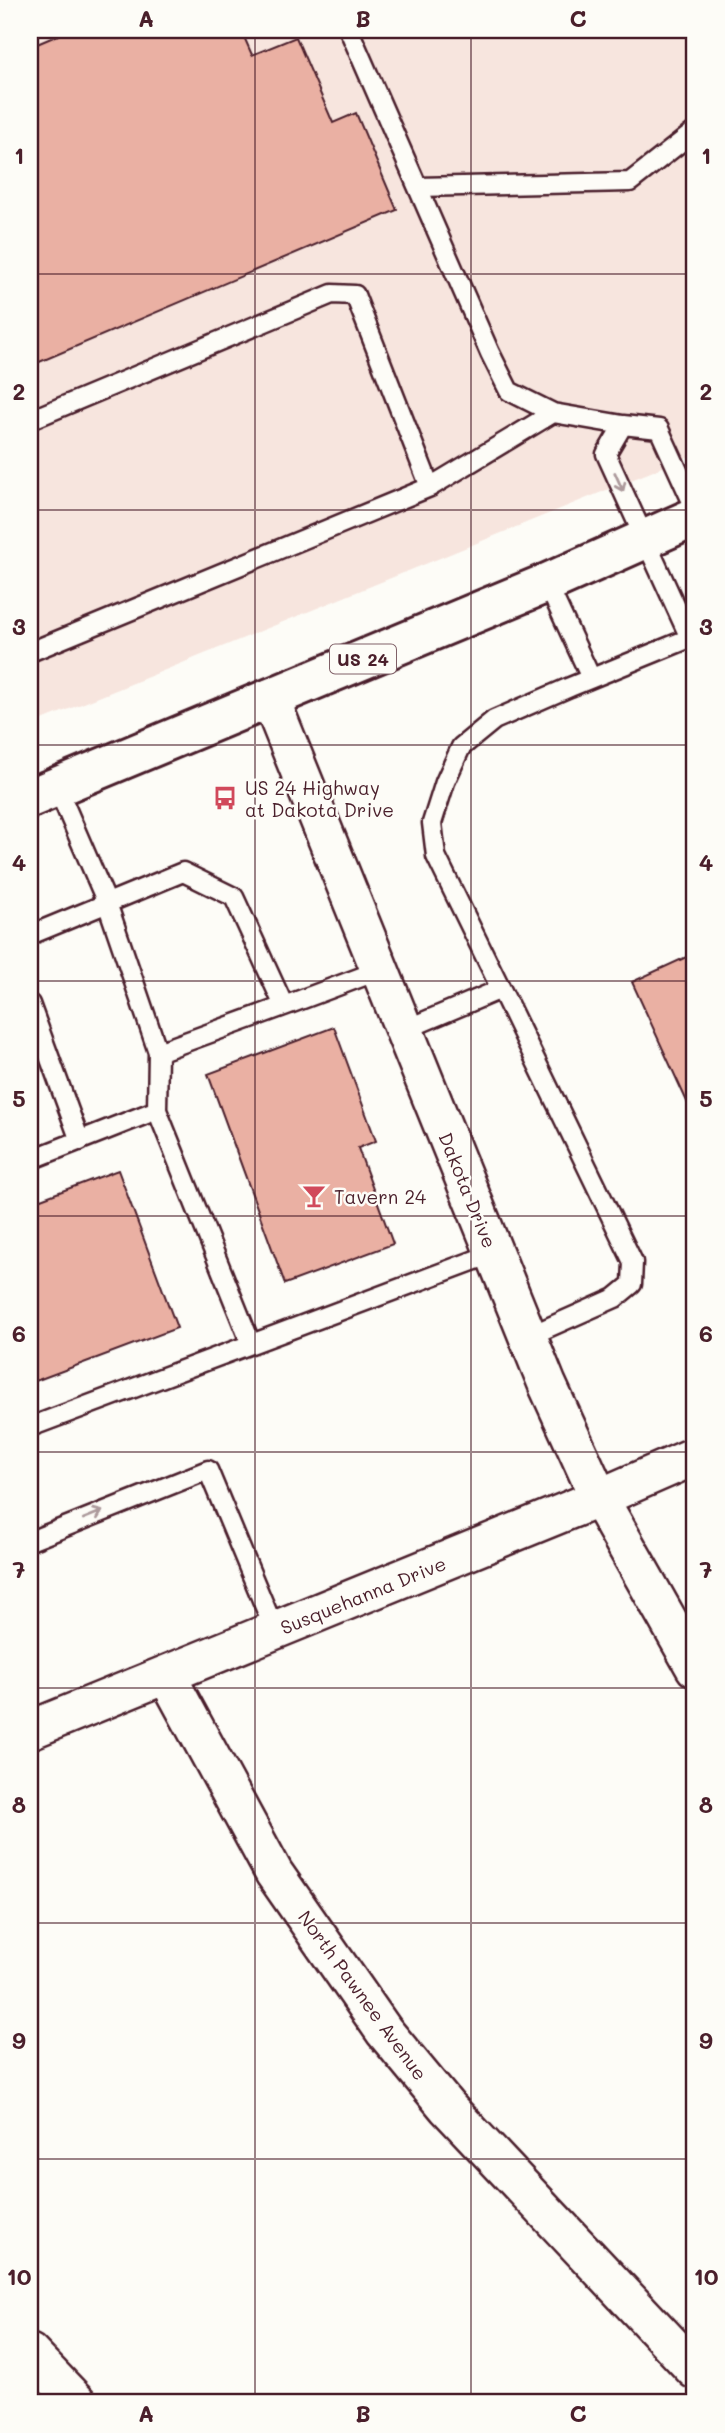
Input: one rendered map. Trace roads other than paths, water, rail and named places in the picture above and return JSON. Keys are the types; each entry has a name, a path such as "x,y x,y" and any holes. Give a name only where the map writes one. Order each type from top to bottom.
{"highway":[{"name":"US 24","path":"43,792 547,583 695,517"}],"street":[{"name":"Dakota Drive","path":"270,698 527,1337 598,1498 695,1668"},
{"name":"Susquehanna Drive","path":"30,1730 598,1498 695,1455"},
{"name":"North Pawnee Avenue","path":"167,1676 274,1873 384,2031 447,2107 695,2370"},
{"path":"30,2353 78,2403"}],"lane":[{"path":"349,30 509,391 553,413 659,429 695,508"},
{"path":"418,187 630,182 695,131"},
{"path":"30,420 332,294 355,295 430,487"},
{"path":"30,652 430,487 553,413"},
{"path":"527,1337 615,1298 632,1284 633,1262 436,856 432,823 445,782 461,747 494,720 693,637 645,540 607,454 622,425"},
{"path":"547,583 591,678"},
{"path":"43,792 107,903 158,1052 157,1110 251,1344"},
{"path":"30,935 183,872 234,897 284,1006"},
{"path":"158,1052 380,970"},
{"path":"404,1030 501,989"},
{"path":"30,1004 80,1140"},
{"path":"30,1160 157,1110"},
{"path":"30,1427 494,1253"},
{"path":"30,1541 208,1470 275,1631"}],"place":[{"name":"US 24 Highway at Dakota Drive","path":"225,798"},
{"name":"Tavern 24","path":"314,1196"}]}
